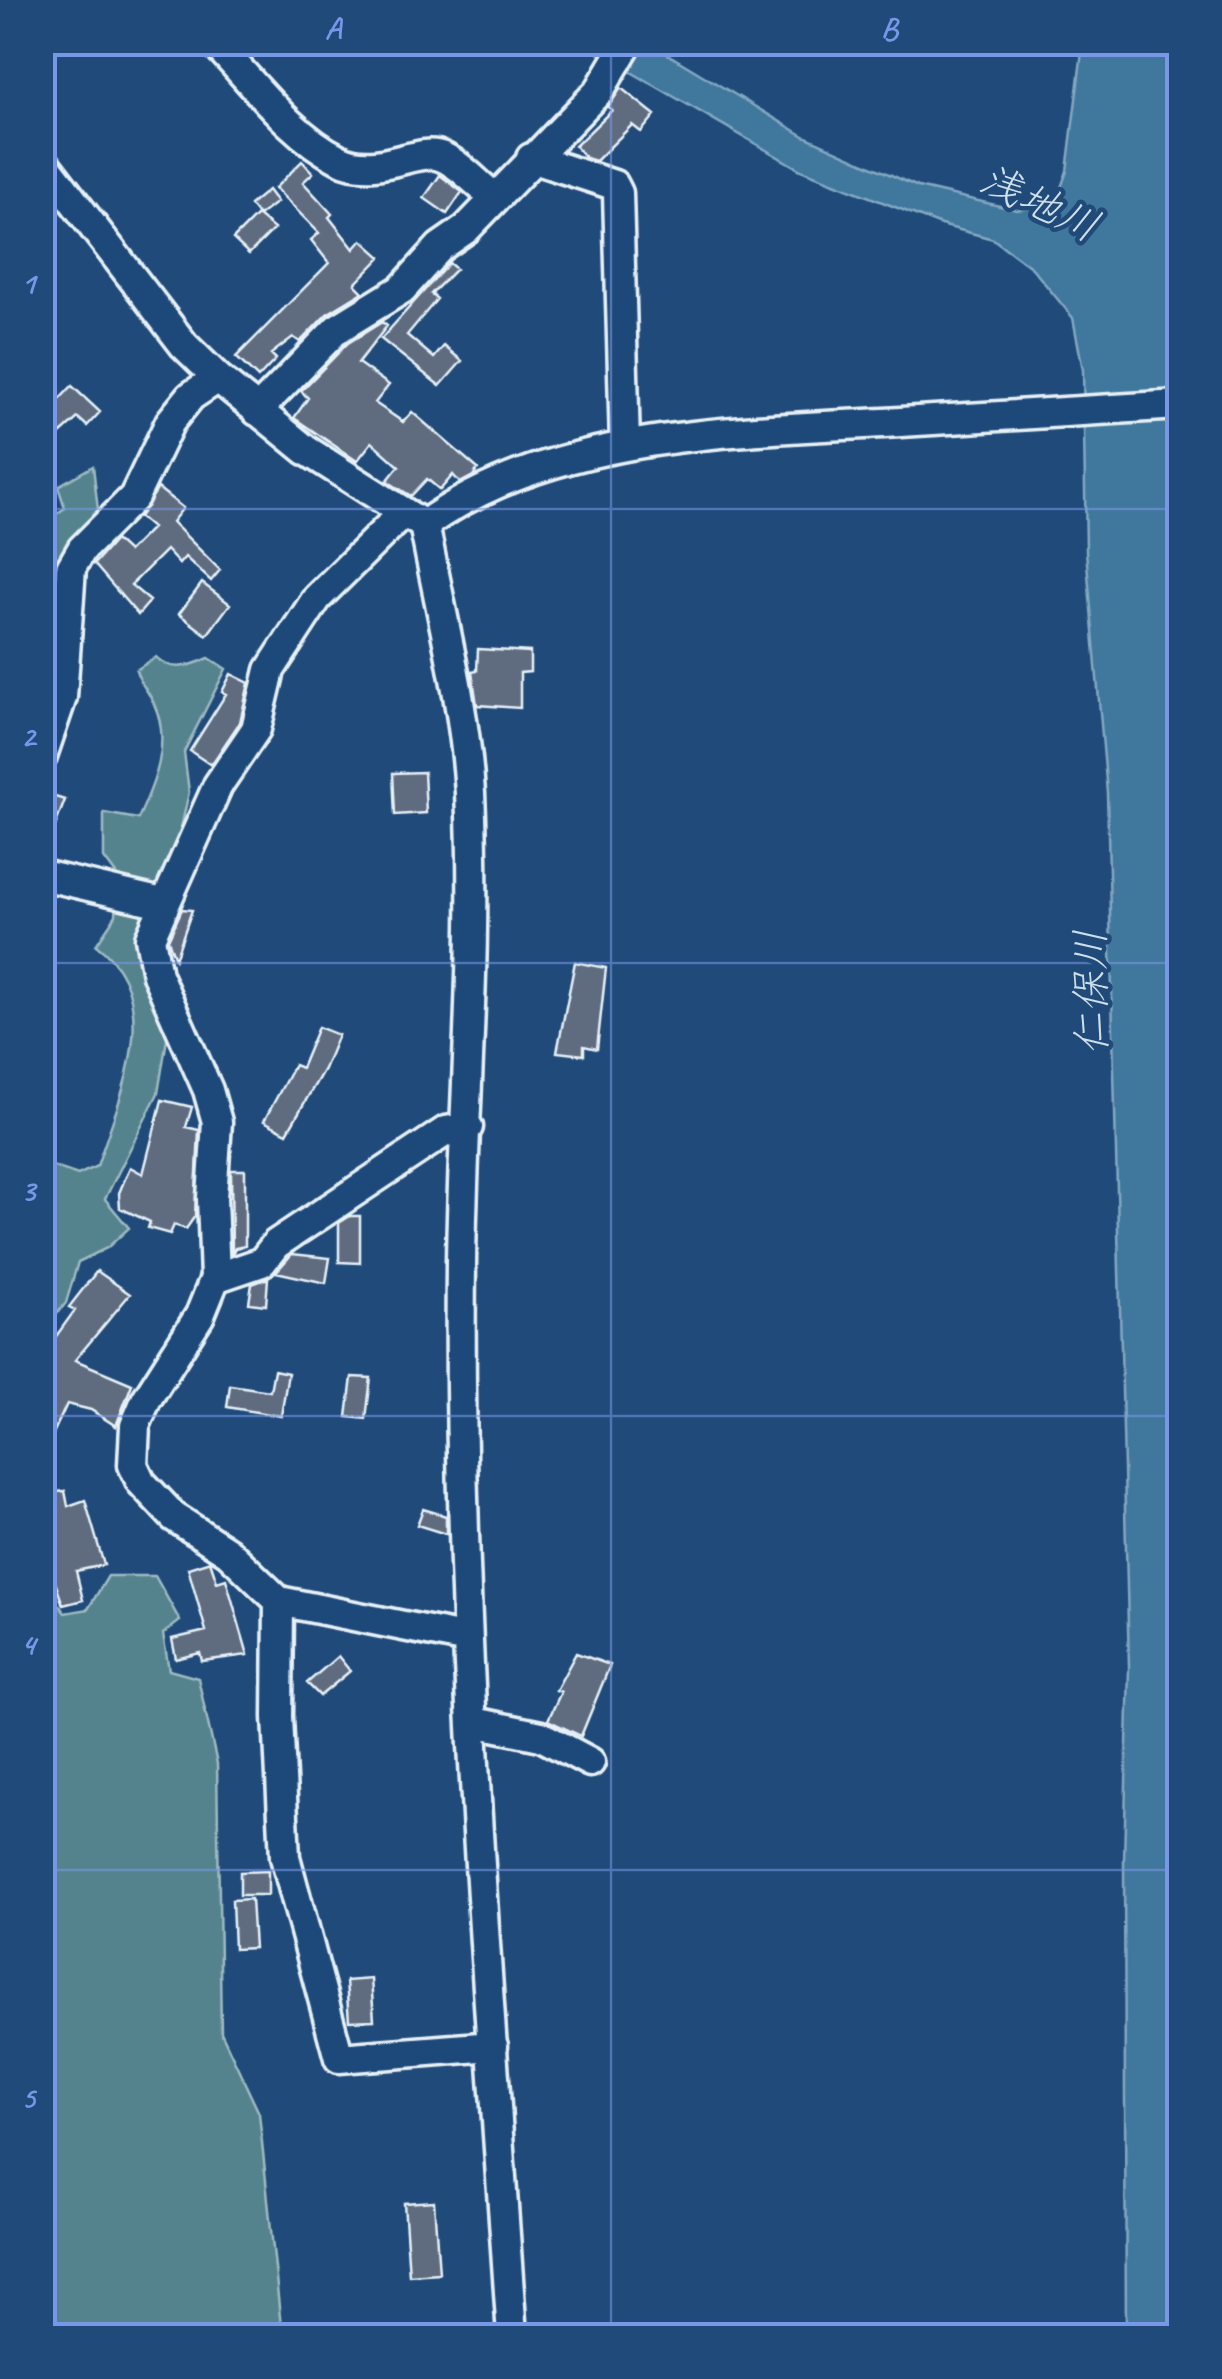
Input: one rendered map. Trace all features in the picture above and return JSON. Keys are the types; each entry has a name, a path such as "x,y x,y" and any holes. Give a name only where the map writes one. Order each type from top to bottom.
{"street":[{"path":"214,42 304,134 342,161 386,167 422,154 444,156 494,197"},
{"path":"258,411 337,328 402,289 600,91 628,42"},
{"path":"531,158 614,186 618,193 626,446"},
{"path":"42,160 184,344 218,378 306,450 414,519 463,730 470,791 474,943 461,1263 468,1639 512,2336"},
{"path":"42,756 62,697 71,568 82,550 134,496 170,422 191,396 218,378"},
{"path":"468,1639 280,1601 228,1552 174,1516 142,1482 133,1465 134,1426 200,1315 215,1278 212,1198 218,1122 157,974 150,938 162,903 218,785 252,738 270,670 318,598 414,519 520,476 626,446 758,430 1180,405"},
{"path":"42,581 71,568"},
{"path":"42,875 162,903"},
{"path":"215,1278 262,1262 276,1244 446,1131 468,1128"},
{"path":"280,1601 279,1775 285,1857 339,2058 494,2046"},
{"path":"474,1722 540,1736 590,1762"}],"green space":[{"path":"93,466 98,510 58,562 43,571 43,523 65,508 58,486"},
{"path":"156,657 175,666 209,658 226,669 184,752 189,792 175,855 140,935 141,962 168,1033 158,1093 105,1199 129,1228 107,1248 78,1262 66,1303 43,1331 43,1163 78,1175 97,1166 132,1050 134,1020 129,992 117,967 96,945 116,915 118,877 104,858 104,813 138,819 155,778 161,748 159,719 136,670"},
{"path":"108,1576 155,1576 180,1621 163,1634 169,1670 198,1678 217,1764 221,2032 259,2113 282,2336 43,2336 43,1585 65,1613 88,1609"}],"water":[{"path":"581,43 649,43 804,136 918,187 1017,210 1046,205 1058,196 1067,171 1083,43 1179,43 1179,2336 1126,2336 1124,1861 1129,1667 1107,793 1086,551 1083,370 1073,318 1032,268 993,239 941,225 801,170"}],"building":[{"path":"621,88 655,115 641,132 632,125 596,161 586,158 575,146 612,110 608,107"},
{"path":"302,161 313,173 303,182 332,214 329,217 354,249 362,240 381,257 355,284 363,292 327,314 300,342 293,337 271,354 276,359 258,378 236,357 329,263 311,240 319,233 275,188"},
{"path":"440,175 462,192 447,214 424,198"},
{"path":"268,190 277,202 259,216 250,205"},
{"path":"257,215 274,229 249,254 233,239"},
{"path":"449,263 456,269 431,294 437,299 407,335 434,358 444,346 462,361 440,386 381,339"},
{"path":"382,322 387,326 358,363 389,385 375,403 403,422 412,412 478,469 460,483 453,475 440,490 427,479 411,496 387,481 399,466 372,442 357,461 294,418 308,398 301,391 348,343"},
{"path":"72,386 100,412 87,426 78,418 42,450 42,406 52,398 56,403"},
{"path":"158,488 183,508 172,522 220,570 211,581 185,557 179,564 166,550 131,585 150,601 138,615 94,564 115,540 128,552 152,528 139,517"},
{"path":"202,583 230,604 207,635 179,614"},
{"path":"478,649 530,652 530,672 520,673 520,708 477,705 472,672 477,671"},
{"path":"231,674 249,683 240,722 211,765 190,751 226,694 222,692"},
{"path":"424,772 426,813 395,815 393,773"},
{"path":"42,793 65,800 43,858 42,858"},
{"path":"182,909 192,910 175,959 168,940"},
{"path":"575,962 606,968 597,1049 584,1046 584,1055 557,1052"},
{"path":"318,1027 338,1035 324,1069 287,1133 264,1121 294,1065 301,1068"},
{"path":"162,1100 192,1107 186,1127 199,1130 195,1216 186,1229 174,1225 170,1234 148,1228 150,1222 120,1208 119,1193 130,1167 143,1174"},
{"path":"231,1170 245,1170 245,1246 235,1248 232,1254"},
{"path":"350,1216 360,1216 360,1263 339,1262 339,1223"},
{"path":"292,1254 330,1258 326,1283 276,1272"},
{"path":"97,1271 130,1294 75,1360 132,1384 116,1426 91,1410 67,1404 42,1457 42,1375 54,1339 75,1310 69,1307"},
{"path":"268,1278 266,1305 249,1303 252,1284"},
{"path":"274,1370 288,1373 281,1416 227,1407 230,1385 270,1391"},
{"path":"352,1377 371,1378 366,1419 347,1417"},
{"path":"65,1491 68,1506 85,1500 104,1565 76,1571 83,1600 63,1605 42,1545 43,1494"},
{"path":"423,1509 446,1516 446,1534 417,1525"},
{"path":"210,1561 217,1582 226,1579 248,1655 202,1661 200,1653 176,1659 172,1639 206,1631 188,1568"},
{"path":"576,1653 610,1665 581,1736 548,1720 561,1692 556,1690"},
{"path":"338,1656 350,1671 320,1696 307,1683"},
{"path":"268,1871 268,1895 240,1895 240,1872"},
{"path":"251,1899 254,1948 234,1949 232,1900"},
{"path":"371,1979 374,2020 349,2021 346,1981"},
{"path":"434,2201 439,2273 409,2275 404,2203"}],"water label":[{"name":"浅地川","path":"1040,202"},
{"name":"仁保川","path":"1090,992"}]}
